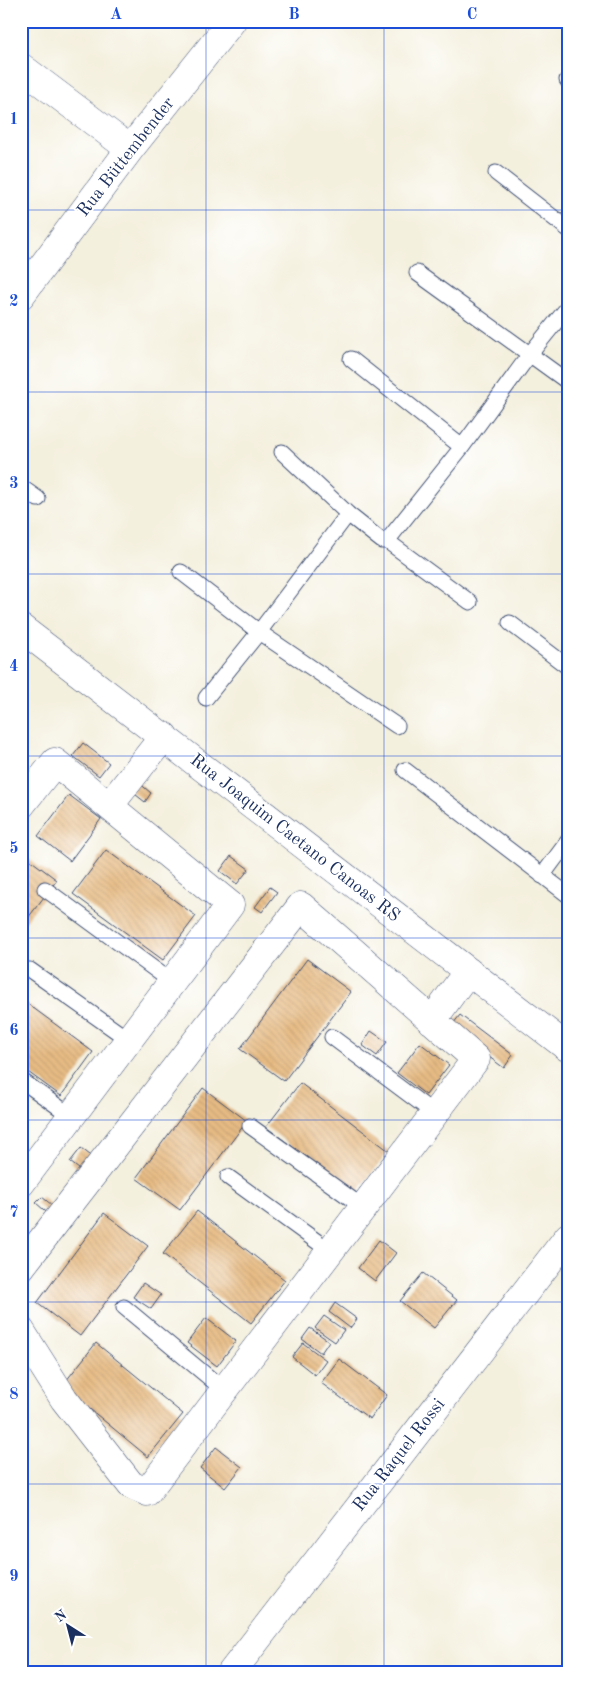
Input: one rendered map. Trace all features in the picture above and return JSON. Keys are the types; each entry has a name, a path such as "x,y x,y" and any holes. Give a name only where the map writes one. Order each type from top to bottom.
{"street":[{"name":"Rua Büttembender","path":"21,295 130,148 232,21"},
{"path":"21,67 130,148"},
{"name":"Rua Joaquim Caetano Canoas RS","path":"21,628 568,1048"},
{"path":"109,806 164,736"},
{"path":"21,805 55,762 230,905 21,1183"},
{"path":"21,1267 301,906 476,1059 147,1492 131,1485 94,1438 64,1399 21,1331"},
{"path":"432,1021 468,971"},
{"name":"Rua Raquel Rossi","path":"231,1673 568,1237"}],"lane":[{"path":"496,173 568,229"},
{"path":"417,272 568,382"},
{"path":"387,541 462,447 530,354 568,307"},
{"path":"351,360 462,447"},
{"path":"282,452 348,514 382,541 387,541 470,602"},
{"path":"21,487 38,500"},
{"path":"206,698 260,632 348,514"},
{"path":"181,572 260,632 397,726"},
{"path":"510,623 568,667"},
{"path":"405,770 568,895"},
{"path":"542,876 568,841"},
{"path":"45,889 172,982"},
{"path":"30,970 129,1040"},
{"path":"332,1037 435,1114"},
{"path":"21,1080 72,1116"},
{"path":"250,1126 364,1208"},
{"path":"228,1177 330,1252"},
{"path":"124,1306 224,1390"}],"building":[{"path":"83,743 109,763 99,776 73,756"},
{"path":"138,782 151,793 145,802 131,791"},
{"path":"69,795 101,819 70,861 38,836"},
{"path":"106,850 196,916 163,960 73,894"},
{"path":"21,853 57,880 21,927"},
{"path":"231,856 249,869 237,884 220,871"},
{"path":"270,887 277,892 262,912 255,907"},
{"path":"307,959 351,992 284,1081 240,1049"},
{"path":"21,999 93,1052 61,1096 21,1067"},
{"path":"460,1015 513,1055 504,1068 450,1028"},
{"path":"371,1031 387,1042 377,1056 362,1045"},
{"path":"420,1043 449,1065 426,1095 397,1073"},
{"path":"300,1083 389,1151 356,1194 266,1127"},
{"path":"203,1088 247,1121 180,1210 136,1178"},
{"path":"81,1148 95,1159 84,1173 70,1162"},
{"path":"42,1197 57,1209 51,1216 36,1203"},
{"path":"197,1211 285,1280 251,1323 163,1254"},
{"path":"104,1213 148,1246 80,1336 37,1303"},
{"path":"379,1240 396,1253 375,1281 358,1268"},
{"path":"423,1273 457,1300 434,1328 400,1301"},
{"path":"143,1283 161,1295 151,1309 133,1297"},
{"path":"335,1303 357,1319 350,1328 329,1312"},
{"path":"324,1316 344,1330 335,1342 315,1328"},
{"path":"206,1318 236,1341 217,1366 187,1343"},
{"path":"310,1328 329,1341 321,1353 302,1339"},
{"path":"96,1343 183,1414 148,1457 62,1386"},
{"path":"303,1343 326,1360 315,1375 292,1357"},
{"path":"339,1359 387,1395 370,1419 321,1383"},
{"path":"216,1447 242,1467 225,1488 200,1468"}]}
